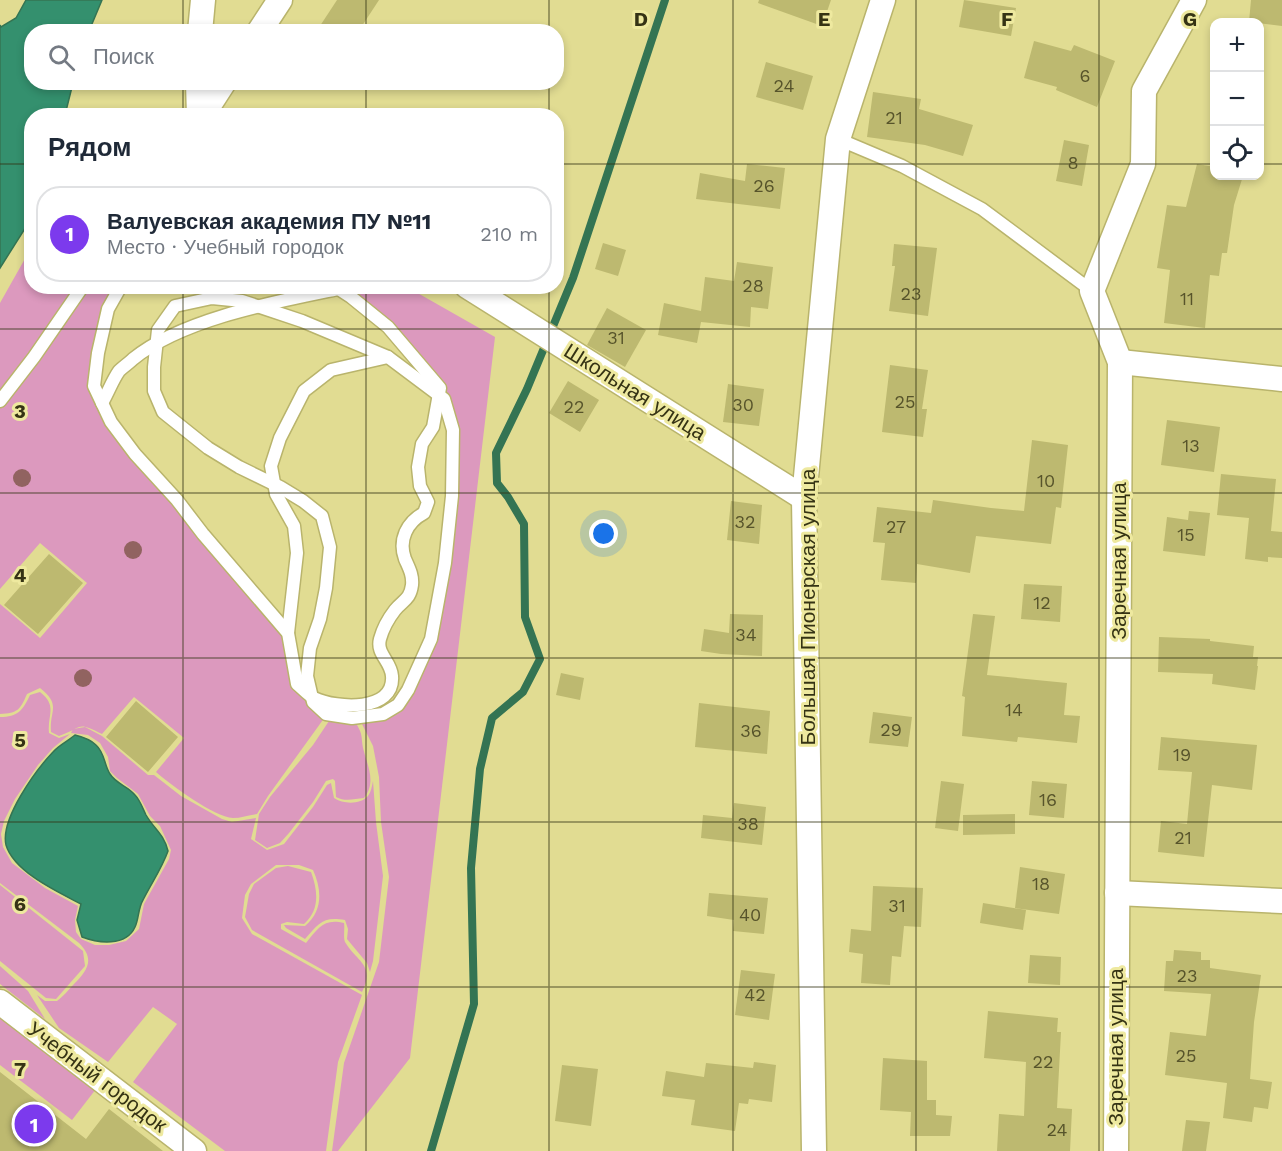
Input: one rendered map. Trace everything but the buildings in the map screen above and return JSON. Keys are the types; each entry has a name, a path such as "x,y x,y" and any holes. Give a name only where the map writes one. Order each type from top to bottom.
{"street":[{"path":"201,24 203,0"},
{"path":"264,24 280,0"},
{"name":"Большая Пионерская улица","path":"814,1151 804,498 838,139 883,0"},
{"path":"1092,291 1143,164 1144,91 1194,0"},
{"path":"199,90 200,108"},
{"path":"206,108 219,90"},
{"name":"Заречная улица","path":"1092,291 1120,362 1116,1151"},
{"name":"Школьная улица","path":"480,294 804,498"},
{"path":"1120,362 1282,379"},
{"path":"1117,893 1282,901"},
{"name":"Учебный городок","path":"0,1002 194,1151"}],"lane":[{"path":"838,139 902,166 982,209 1092,291"},
{"path":"0,400 34,357 77,294"},
{"path":"116,294 108,309 98,353 94,386 111,422 135,454 177,500 203,534 288,633"},
{"path":"102,404 120,370 146,349 172,334 260,307 313,294"},
{"path":"349,294 388,327 440,388 433,426 422,444 418,467 420,486 428,502 424,513 414,518 407,527 403,546 405,558 411,568 412,583 409,598 386,622 379,641 381,654 390,663 393,678 389,692 376,702 360,705 338,703 312,696 297,684 288,633 297,553 294,526 276,494 271,466 280,438 303,391 331,370 388,357"},
{"path":"212,297 242,301 260,307 302,321 388,357 444,399 453,430 452,496 445,563 431,639 408,690 398,705 383,714 352,718 326,714 313,702 307,676 310,648 320,619 330,547 322,516 303,501 208,448 163,412 154,391 158,330 174,306 212,297"}],"shaded area":[{"path":"26,0 102,0 92,24 24,24 24,90 71,90 67,108 24,108 24,230 0,268 0,25 1,27 16,18"},
{"path":"24,260 24,294 75,294 0,396 0,303"},
{"path":"82,294 115,294 91,386 107,423 285,633 289,653 325,717 257,814 233,818 215,812 182,792 156,772 184,738 134,697 102,734 84,727 59,736 51,732 53,704 40,688 27,694 18,710 0,714 0,604 40,638 87,583 40,543 0,589 0,405"},
{"path":"348,294 419,294 495,337 410,1058 338,1151 332,1151 344,1063 379,962 389,877 381,822 379,777 373,746 360,720 386,716 432,639 455,429 442,388"},
{"path":"40,692 50,706 49,733 59,738 70,734 38,765 15,799 4,821 1,834 3,847 12,863 45,888 78,906 75,920 76,932 81,939 95,945 126,941 139,929 144,904 169,859 171,850 160,826 150,816 138,794 110,771 108,757 100,743 88,735 71,733 73,729 85,727 102,736 148,775 154,775 181,796 222,819 232,822 256,818 251,839 267,850 284,844 327,785 331,783 334,798 351,803 361,801 368,796 373,781 383,876 370,972 367,963 347,939 348,929 345,920 326,920 305,939 284,925 305,926 315,914 319,893 313,870 299,865 276,865 251,884 245,895 242,918 252,934 362,995 338,1062 326,1151 225,1151 133,1082 177,1024 153,1007 108,1062 59,1028 37,995 45,1001 57,1001 83,974 88,964 87,954 79,943 0,883 0,717 16,714 25,705 30,695"},
{"path":"331,718 357,725 359,728 370,773 368,792 364,798 339,799 336,797 335,781 333,779 326,781 289,833 280,843 267,848 255,840 259,814"},
{"path":"75,735 89,740 99,748 110,774 137,797 146,815 164,840 168,851 141,903 135,927 125,938 118,941 103,942 82,937 77,920 81,904 27,872 11,855 6,845 8,822 21,796 53,752"},
{"path":"288,866 311,872 316,900 313,913 304,924 287,922 281,924 281,929 306,943 322,925 331,922 344,923 345,942 366,969 366,983 362,992 252,930 245,917 249,894 254,884 276,868"},
{"path":"0,885 83,951 85,966 56,999 46,998 0,961"},
{"path":"0,966 28,991 45,1019 0,984"},
{"path":"0,1017 96,1089 72,1120 0,1065"}],"waterway":[{"path":"431,1151 474,1004 471,868 480,769 492,718 523,692 540,659 525,617 524,524 497,483 496,453 527,389 573,278 665,0"}],"place":[{"name":"Валуевская академия ПУ №11","path":"34,1124"}]}
